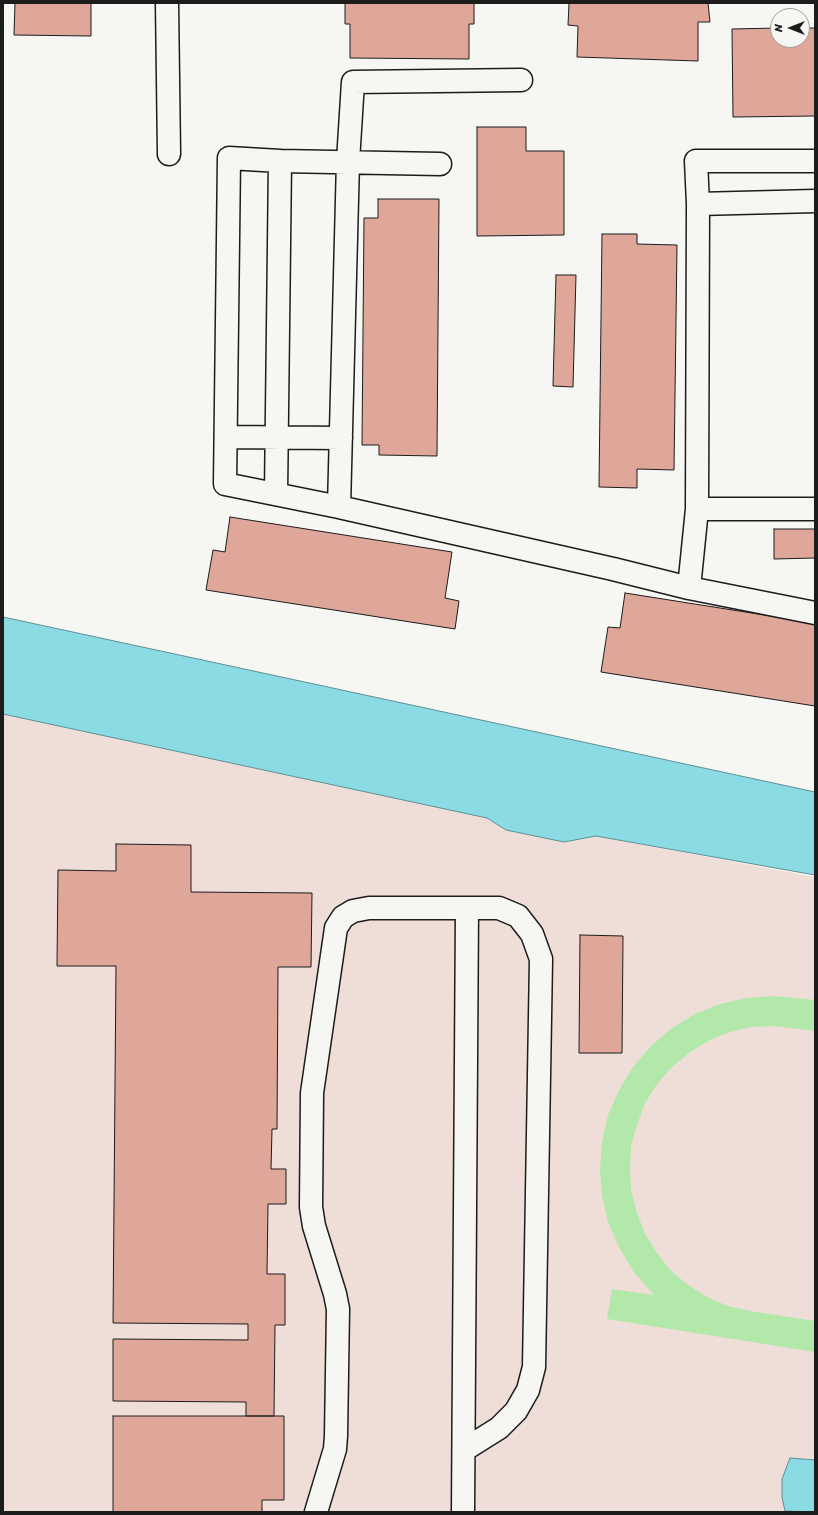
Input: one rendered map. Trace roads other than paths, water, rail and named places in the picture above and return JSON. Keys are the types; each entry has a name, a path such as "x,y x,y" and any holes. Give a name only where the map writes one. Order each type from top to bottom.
{"lane":[{"path":"167,3 169,154"},
{"path":"339,507 348,161 353,82 521,80"},
{"path":"440,164 348,161 280,161 229,158 225,484 339,507 690,588 815,613"},
{"path":"276,494 280,161"},
{"path":"690,588 697,509 698,204 696,161 815,161"},
{"path":"698,204 815,201"},
{"path":"226,437 277,436 341,438"},
{"path":"697,509 815,509"},
{"path":"316,1512 335,1449 338,1309 335,1294 314,1226 311,1207 312,1093 336,928 343,917 353,911 369,908 499,908 518,916 532,934 541,959 534,1367 528,1390 516,1411 499,1428 464,1450"},
{"path":"463,1512 467,908"}],"water":[{"path":"3,617 815,792 815,875 596,836 564,842 506,830 487,818 3,714"},
{"path":"790,1458 815,1460 815,1512 785,1511 782,1497 782,1479"}]}
